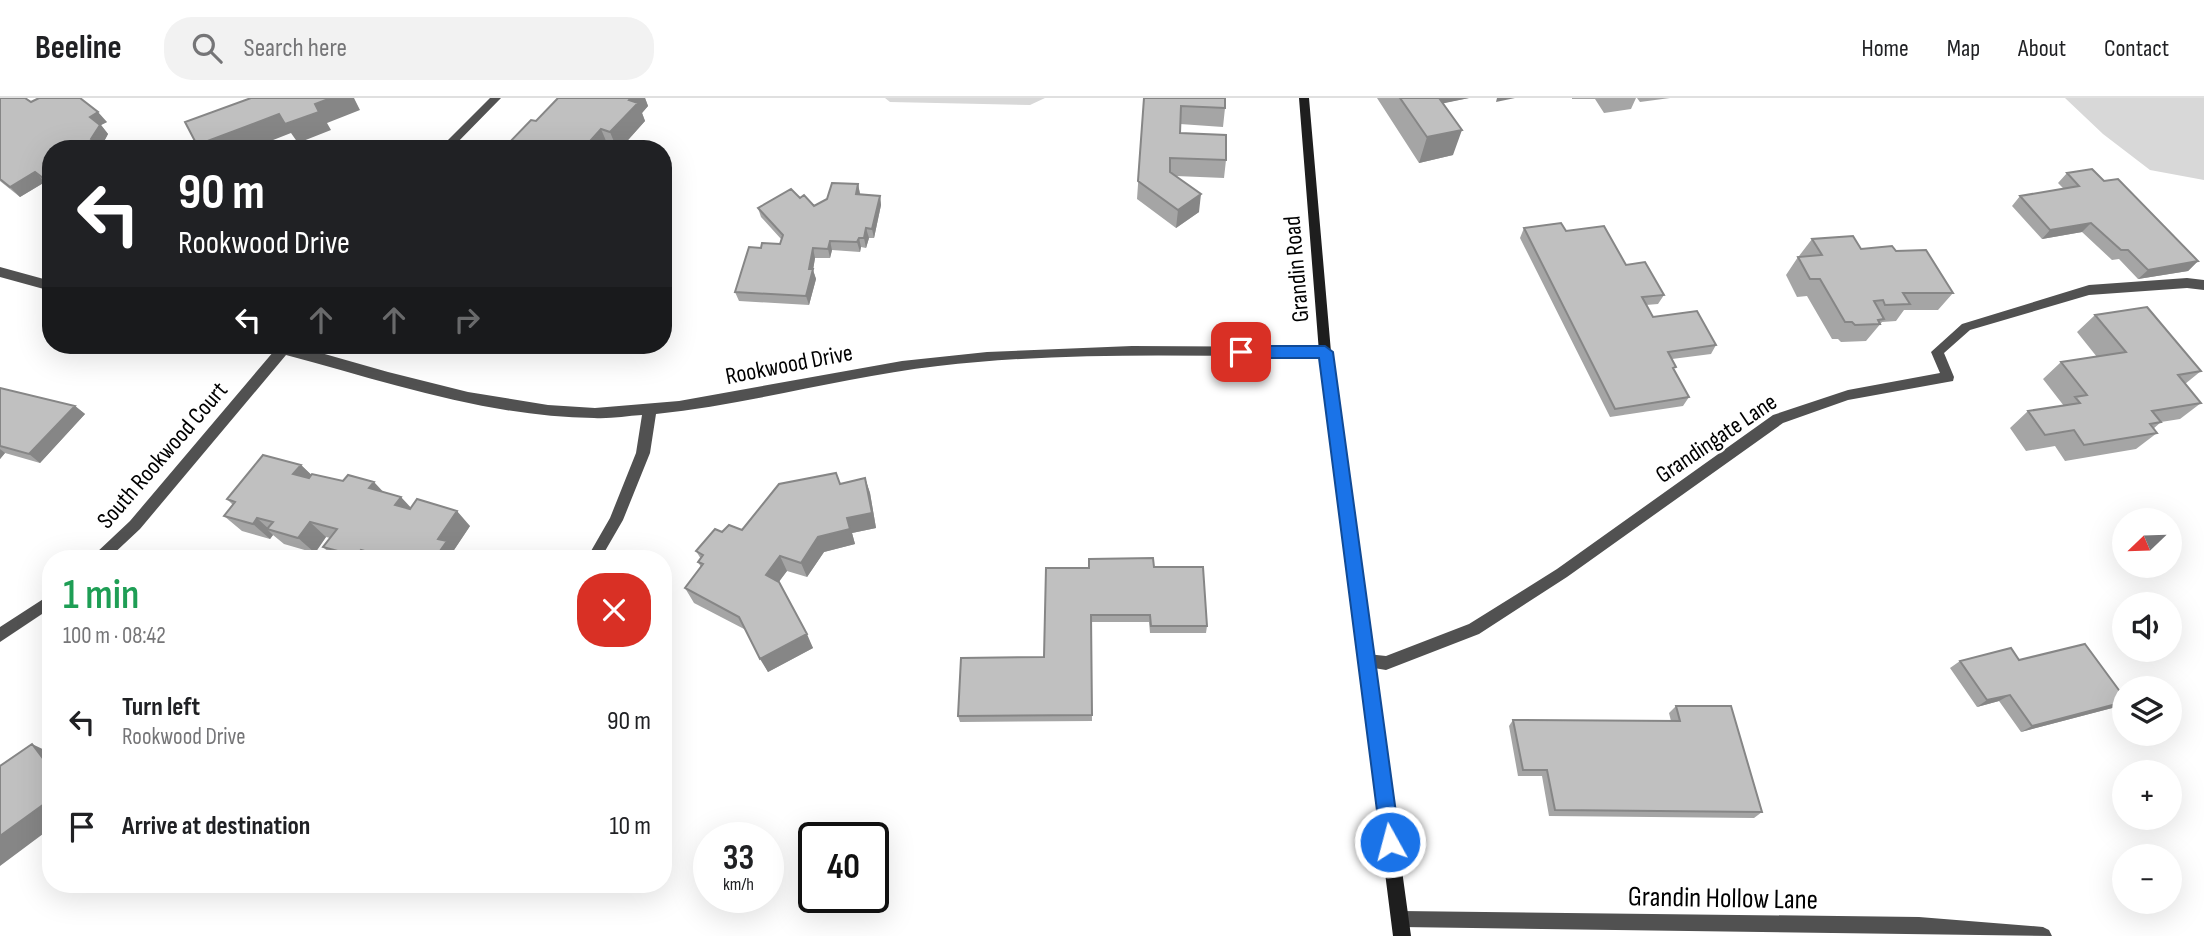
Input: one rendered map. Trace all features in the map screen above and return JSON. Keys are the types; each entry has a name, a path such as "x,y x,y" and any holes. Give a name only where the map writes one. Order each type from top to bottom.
{"street":[{"path":"453,140 496,98"},
{"name":"Grandin Road","path":"1304,98 1325,352 1401,927"},
{"path":"0,272 42,284"},
{"name":"Grandingate Lane","path":"1367,662 1386,663 1474,629 1562,573 1777,419 1848,395 1948,377 1937,352 1966,327 2089,290 2187,283 2204,285"},
{"name":"Rookwood Drive","path":"312,354 485,401 537,410 592,414 699,404 829,378 938,361 1046,353 1325,352"},
{"name":"South Rookwood Court","path":"108,550 135,525 280,354"},
{"path":"599,550 616,520 643,453 650,409"},
{"path":"0,635 42,606"},
{"name":"Grandin Hollow Lane","path":"1401,927 1919,926 2043,936"}],"shaded area":[{"path":"885,98 1045,98 1030,105 890,102"},
{"path":"2065,98 2204,98 2204,180 2150,170 2103,134"}],"building":[{"path":"0,98 25,98 31,102 39,98 80,98 98,112 90,117 100,125 92,140 42,140 42,177 35,172 10,187 0,179"},
{"path":"251,98 331,98 315,104 319,112 285,124 279,114 210,140 194,140 185,122"},
{"path":"558,98 631,98 629,100 638,103 610,132 601,129 591,140 512,140 531,120 536,121"},
{"path":"1144,98 1225,98 1225,108 1181,106 1180,133 1226,135 1226,160 1170,158 1170,172 1201,194 1178,210 1138,181"},
{"path":"1400,98 1439,98 1462,130 1427,137"},
{"path":"2092,169 2104,181 2118,179 2198,261 2148,270 2128,250 2121,250 2091,223 2050,230 2020,196 2079,186 2067,173"},
{"path":"832,183 858,184 856,194 880,196 872,229 866,228 864,238 859,238 857,242 830,241 828,249 813,248 809,269 813,269 806,296 735,292 749,247 761,248 762,243 780,244 783,235 758,208 791,189 800,198 804,195 814,206 827,199"},
{"path":"1561,223 1566,231 1604,226 1626,265 1645,262 1664,295 1642,297 1653,317 1697,311 1716,345 1668,352 1676,367 1673,368 1689,397 1615,409 1524,228"},
{"path":"1853,236 1861,249 1892,246 1896,251 1926,250 1953,293 1903,293 1910,304 1885,305 1883,300 1874,301 1884,319 1878,320 1880,324 1855,325 1845,322 1820,279 1810,279 1798,257 1822,255 1812,239"},
{"path":"2147,307 2201,371 2178,375 2201,403 2152,411 2161,422 2150,424 2157,433 2084,445 2074,430 2045,435 2028,411 2080,403 2075,397 2087,395 2061,362 2126,352 2095,315"},
{"path":"0,388 75,406 29,454 0,446"},
{"path":"263,455 301,465 293,474 309,478 312,474 343,481 348,475 374,482 369,488 401,497 395,505 410,509 417,499 457,511 438,539 447,541 441,550 334,550 323,547 337,529 310,522 298,538 267,529 273,522 257,518 253,524 224,516 235,502 227,499"},
{"path":"836,473 840,484 865,478 872,513 847,518 850,529 818,537 801,563 780,556 766,575 779,582 807,634 760,659 739,617 685,588 703,564 698,562 703,555 696,551 715,529 722,532 729,525 742,530 779,484"},
{"path":"1153,558 1154,567 1203,567 1207,626 1151,626 1150,615 1091,615 1092,715 958,716 961,658 1044,657 1046,568 1089,568 1089,559"},
{"path":"2085,644 2112,681 2112,705 2032,726 2010,695 1987,700 1960,661 2011,648 2019,660"},
{"path":"1676,706 1731,706 1762,812 1555,810 1547,770 1523,770 1513,720 1680,721"},
{"path":"32,744 42,757 42,806 0,836 0,766"}],"route":[{"path":"1241,352 1325,352 1390,842"}]}
